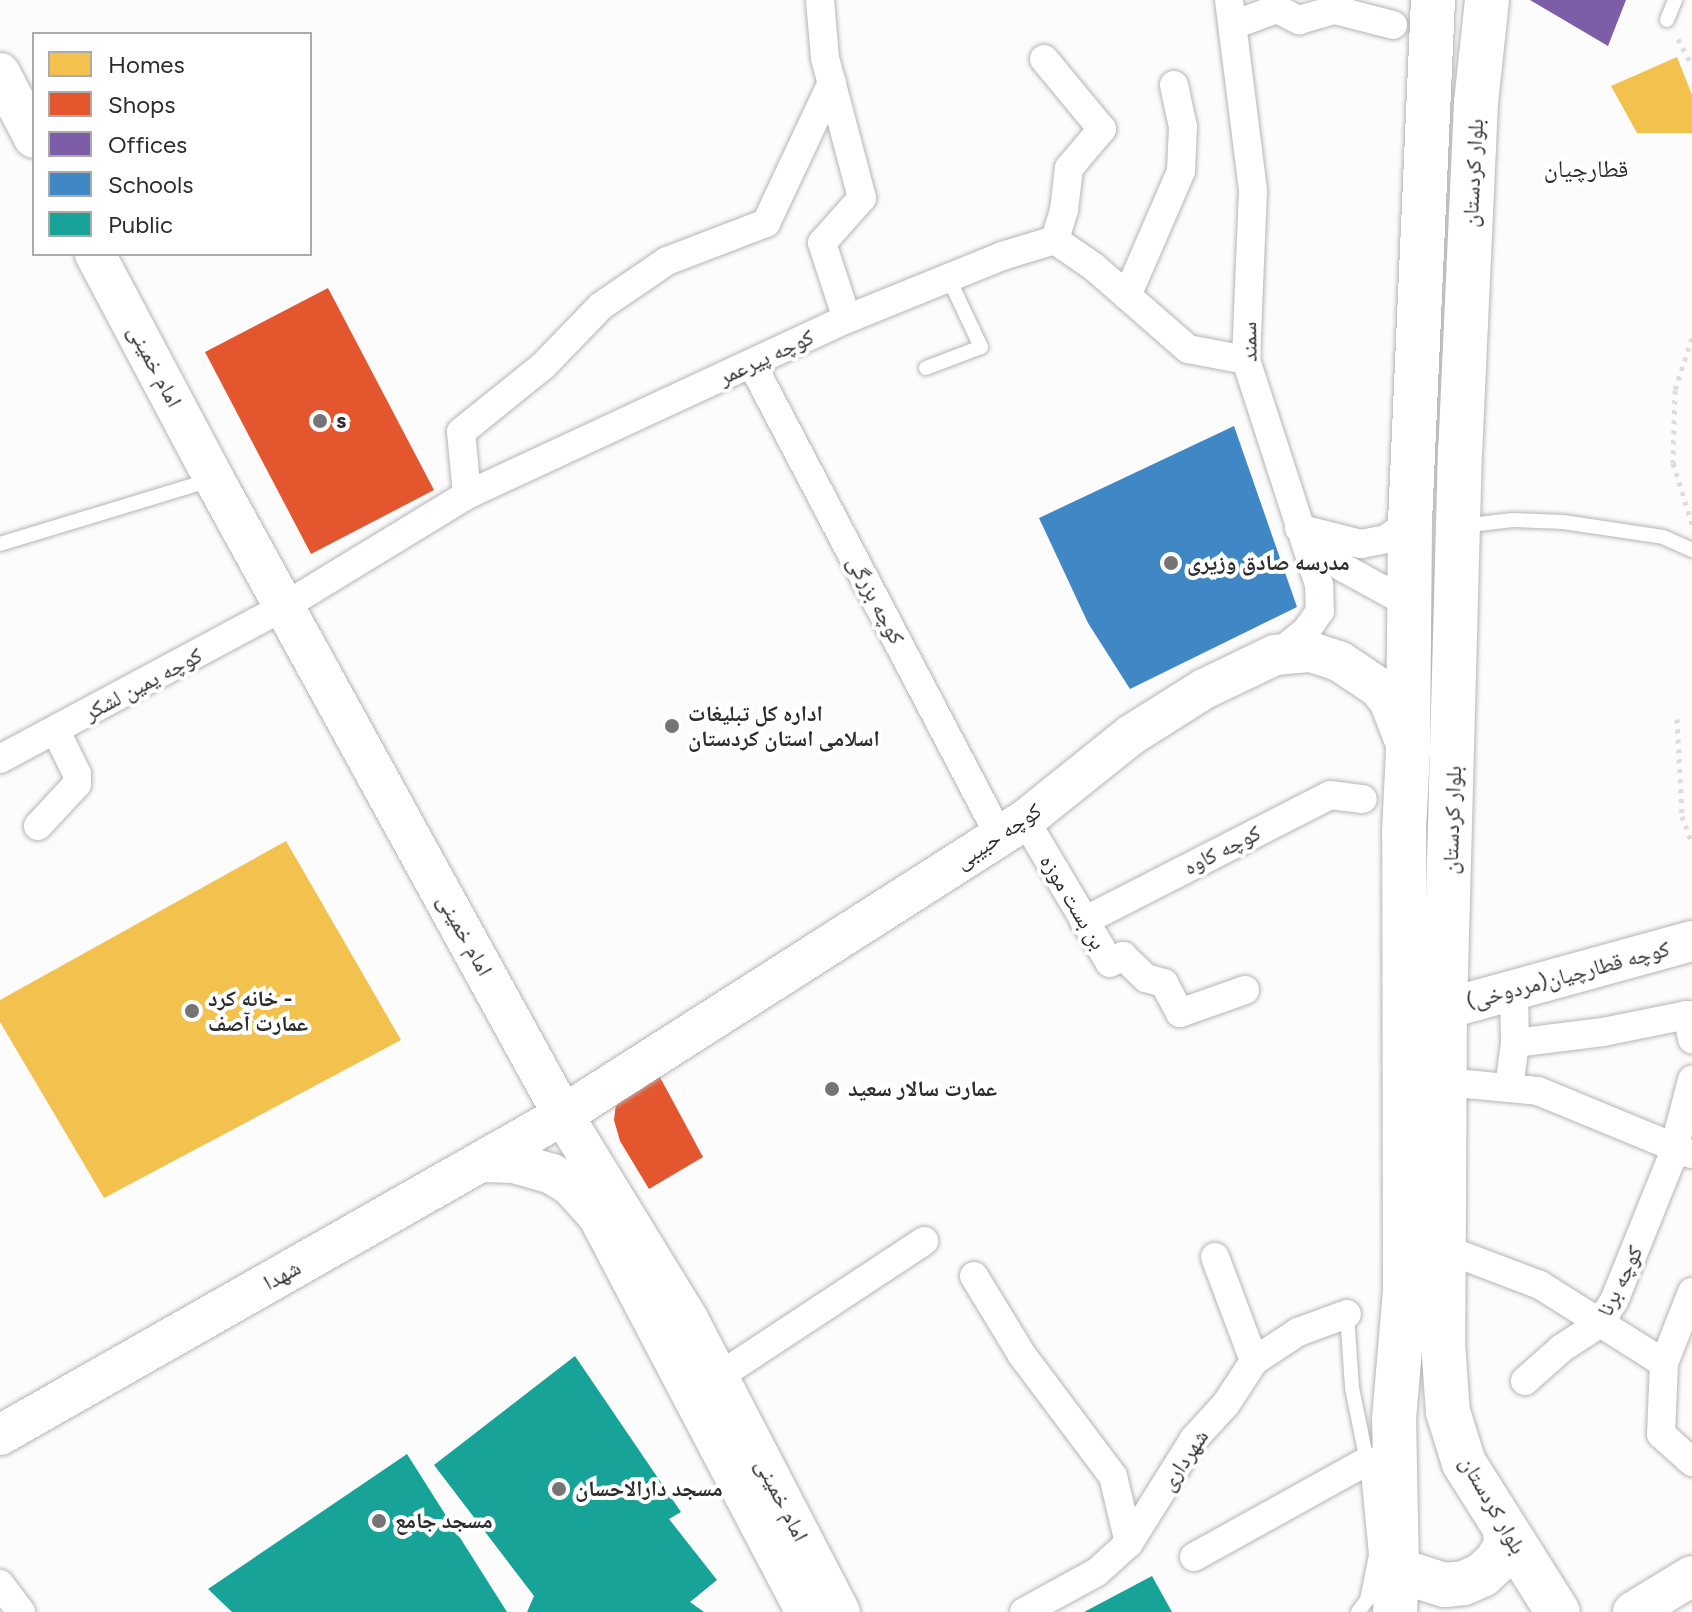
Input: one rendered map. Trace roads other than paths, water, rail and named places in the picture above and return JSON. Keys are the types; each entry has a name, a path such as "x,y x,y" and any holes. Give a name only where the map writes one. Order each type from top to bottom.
{"main road":[{"name":"بلوار کردستان","path":"1396,1591 1394,1419 1405,1290 1404,832 1411,605 1410,522 1433,0"},
{"name":"بلوار کردستان","path":"1487,0 1476,103 1458,526 1445,1009 1443,1343 1448,1412 1464,1463 1558,1612"},
{"path":"0,73 32,134"},
{"name":"امام خمینی","path":"96,256 214,479 563,1115 689,1321 840,1612"},
{"name":"کوچه حبیبی","path":"563,1115 1012,828 1131,735 1204,689 1275,655 1311,652 1339,661 1378,687 1389,700 1408,751"},
{"name":"کوچه قطارچیان(مردوخی)","path":"1445,1009 1692,941"},
{"name":"شهدا","path":"0,1435 563,1115"},
{"name":"امام خمینی","path":"482,1162 514,1163 552,1174 571,1186 598,1216 806,1612"},
{"path":"1396,1591 1464,1583 1482,1575 1496,1562 1506,1546 1505,1531"},
{"path":"1633,1612 1692,1576"},
{"path":"1686,1612 1692,1608"}],"street":[{"path":"820,0 825,58 862,198 822,243 847,319"},
{"path":"1231,13 1277,9 1299,20 1335,10 1393,25"},
{"name":"سمند","path":"1231,13 1253,191 1246,360 1319,585 1320,611 1306,631 1275,655"},
{"path":"1044,59 1102,129 1069,168 1064,210 1055,240 1188,349 1246,360"},
{"path":"467,495 461,432 544,365 601,306 667,261 766,223 832,83"},
{"path":"1127,296 1181,171 1183,127 1174,85"},
{"name":"کوچه پیرعمر","path":"285,606 467,495 847,319 1002,256 1055,240"},
{"name":"کوچه بزرگی","path":"752,364 1012,828"},
{"path":"1299,528 1361,544 1386,539 1410,522"},
{"path":"1299,528 1342,567 1411,605"},
{"name":"کوچه یمین لشکر","path":"0,759 285,606"},
{"path":"38,826 77,784 77,774 56,731"},
{"name":"کوچه کاوه","path":"1084,921 1330,795 1363,799"},
{"name":"بن بست موزه","path":"1012,828 1084,921 1110,963 1123,956 1146,978 1164,983 1180,1013 1245,990"},
{"path":"1509,1088 1515,1043 1514,992"},
{"path":"1515,1043 1603,1032 1687,1015 1692,1039"},
{"name":"کوچه برنا","path":"1525,1381 1562,1348 1599,1324 1614,1301 1683,1152 1692,1080"},
{"path":"1445,1082 1538,1091 1683,1152"},
{"path":"718,1377 924,1241"},
{"path":"1445,1249 1540,1285 1664,1363"},
{"path":"1215,1257 1254,1361"},
{"path":"974,1276 1022,1355 1113,1476 1129,1543"},
{"path":"1692,1292 1664,1363 1661,1434 1692,1462"},
{"name":"شهرداری","path":"1024,1612 1097,1572 1129,1543 1194,1439 1226,1404 1254,1361 1298,1332 1347,1314"},
{"path":"1194,1557 1367,1461"},
{"path":"0,1584 21,1612"}],"lane":[{"path":"1667,20 1675,0"},
{"path":"926,368 981,347 948,277"},
{"path":"0,544 214,479"},
{"path":"1458,526 1513,520 1563,522 1663,537 1692,550"},
{"path":"1347,1314 1352,1388 1367,1461 1376,1555 1367,1600 1358,1612"}],"place":[{"name":"s","path":"320,421"},
{"name":"مدرسه صادق وزیری","path":"1171,563"},
{"name":"اداره کل تبلیغات اسلامی استان کردستان","path":"672,726"},
{"name":"خانه کرد - عمارت آصف","path":"192,1011"},
{"name":"عمارت سالار سعید","path":"832,1089"},
{"name":"مسجد دارالاحسان","path":"559,1489"},
{"name":"مسجد جامع","path":"379,1521"}],"district":[{"name":"قطارچیان","path":"1586,169"}]}
